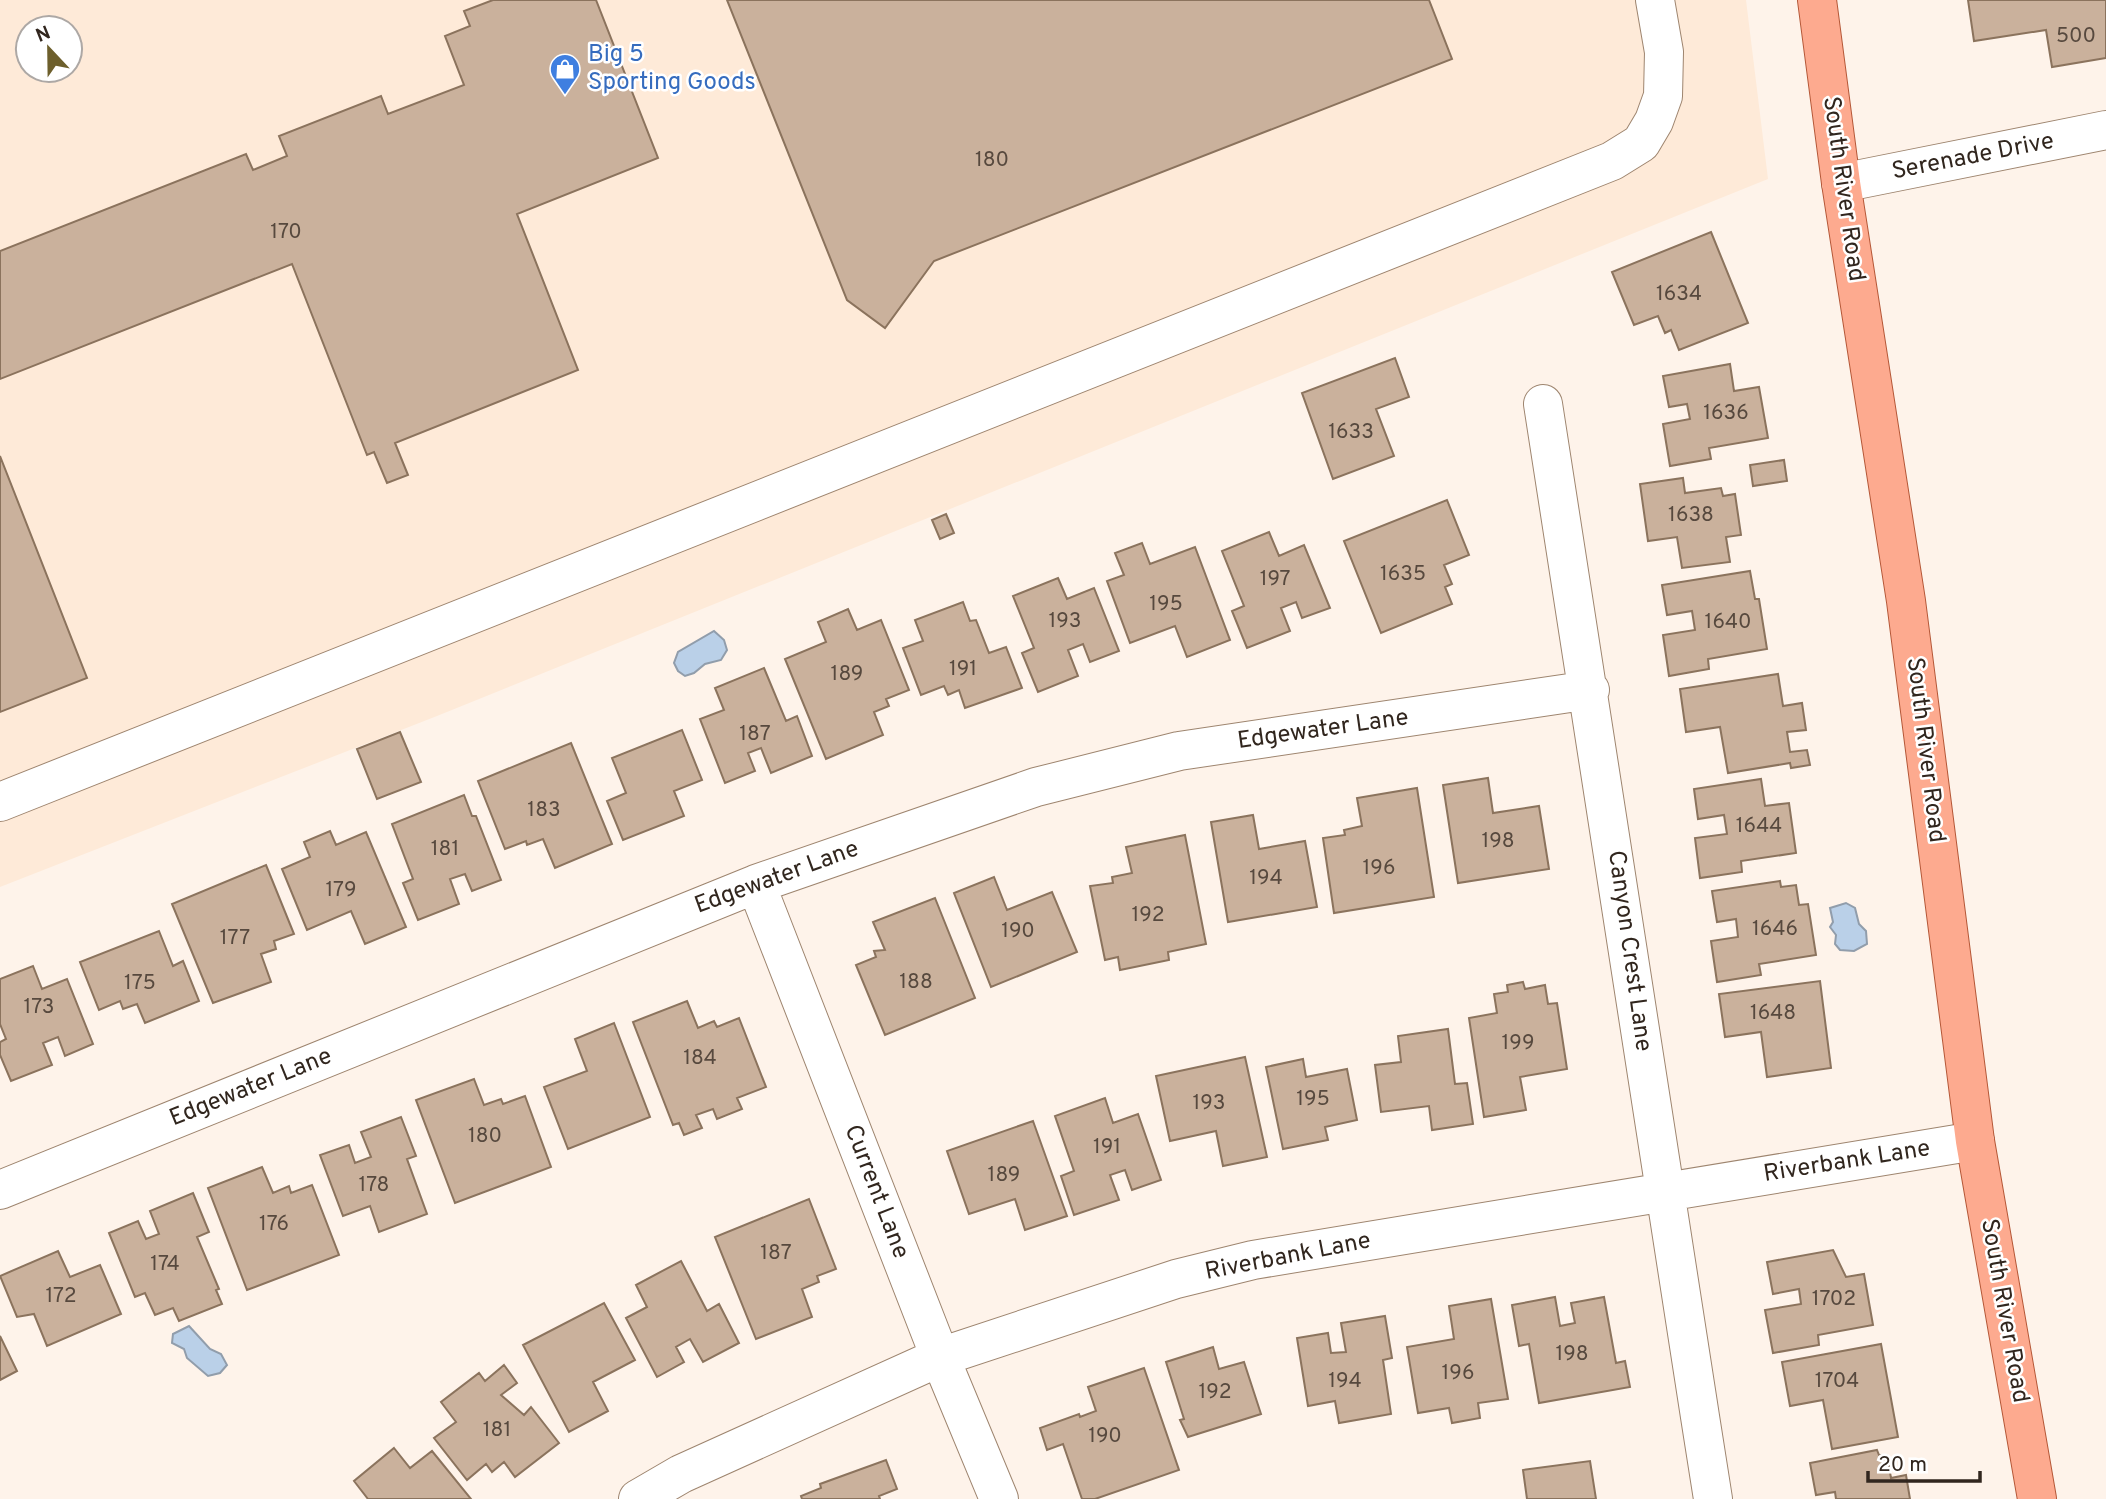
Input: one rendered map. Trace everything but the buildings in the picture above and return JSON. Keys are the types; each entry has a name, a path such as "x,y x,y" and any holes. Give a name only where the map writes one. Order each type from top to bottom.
{"main road":[{"name":"South River Road","path":"1817,0 1840,183 1906,601 1975,1141 2037,1499"}],"street":[{"path":"0,802 1612,160 1641,143 1654,121 1663,96 1664,52 1655,0"},
{"name":"Serenade Drive","path":"1840,183 2106,130"},
{"name":"Canyon Crest Lane","path":"1543,404 1590,690 1664,1191 1713,1499"},
{"name":"Edgewater Lane","path":"0,1190 756,884 1036,787 1179,751 1590,690"},
{"name":"Current Lane","path":"756,884 940,1357 999,1499"},
{"name":"Riverbank Lane","path":"638,1499 681,1474 940,1357 1176,1279 1253,1260 1975,1141"}],"shaded area":[{"path":"0,0 1746,0 1768,179 437,716 0,887"}],"water":[{"path":"714,631 724,640 727,650 721,660 705,664 685,676 678,671 674,663 678,652"},
{"path":"1846,903 1855,908 1859,924 1866,931 1867,944 1854,951 1840,950 1835,944 1836,935 1830,927 1833,922 1830,908"},
{"path":"189,1326 210,1349 221,1354 227,1365 220,1373 208,1376 187,1358 184,1349 172,1343 173,1334"}],"place":[{"name":"Big 5 Sporting Goods","path":"565,96"}]}
